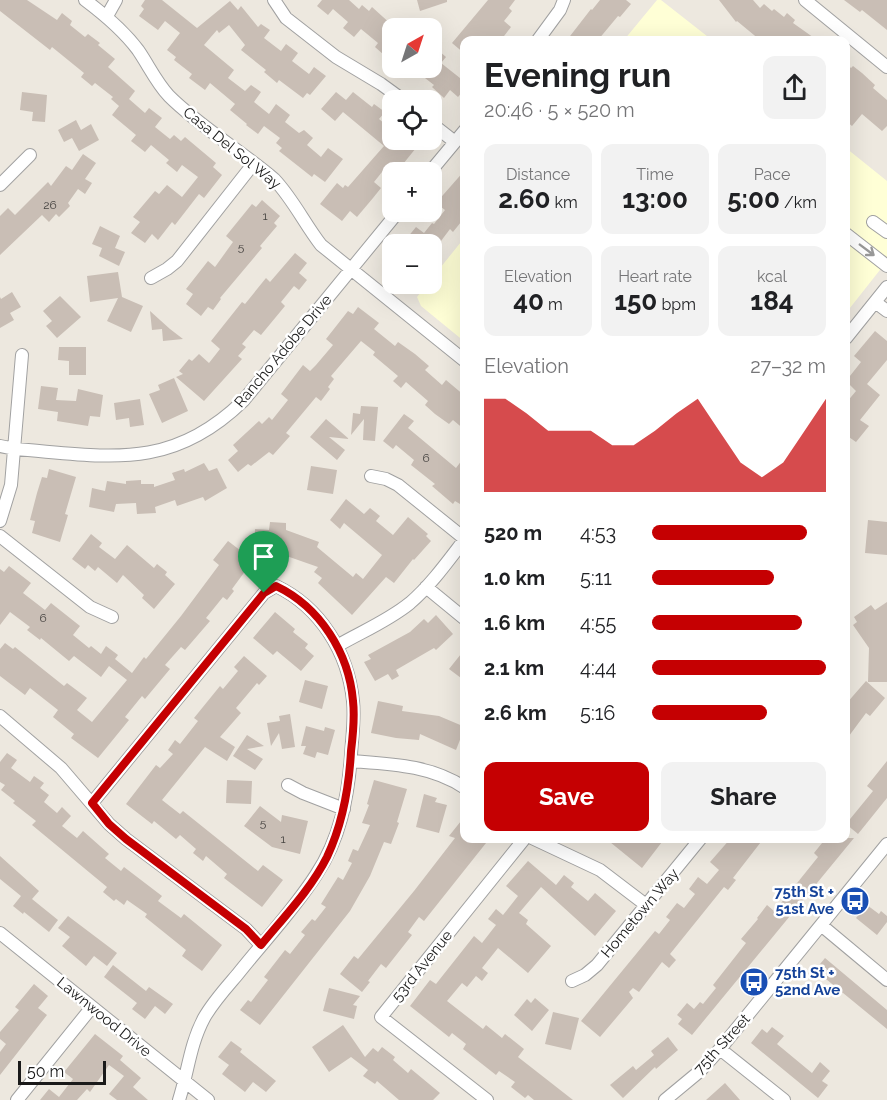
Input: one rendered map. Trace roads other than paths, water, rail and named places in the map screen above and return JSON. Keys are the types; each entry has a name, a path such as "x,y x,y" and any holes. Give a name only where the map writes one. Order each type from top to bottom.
{"street":[{"name":"Casa Del Sol Way","path":"85,0 124,32 139,51 153,77 168,94 254,162 287,193 300,211 309,230 321,244 460,357"},
{"path":"107,16 116,0"},
{"path":"273,0 286,18 336,57 389,90"},
{"path":"540,36 560,10 564,0"},
{"path":"805,0 849,36"},
{"path":"850,37 887,67"},
{"path":"442,132 455,142"},
{"path":"438,162 460,136"},
{"path":"0,185 30,155"},
{"path":"151,278 177,261 254,162"},
{"name":"Rancho Adobe Drive","path":"0,446 122,457 168,449 207,432 243,401 390,222"},
{"path":"873,222 887,232"},
{"path":"850,237 887,266"},
{"path":"850,333 887,287"},
{"path":"875,302 887,311"},
{"path":"0,521 11,485 22,355"},
{"path":"371,476 386,479 398,485 460,535"},
{"path":"0,536 90,607 112,617"},
{"path":"337,645 397,613 426,587 460,545"},
{"path":"92,803 264,593 276,586 289,592 321,621 337,645 350,681 354,703 351,761 344,809 337,834 316,875 205,1017 189,1057 179,1100"},
{"path":"426,587 460,615"},
{"path":"0,716 61,768 109,824 126,839 246,929 261,945"},
{"path":"351,761 425,770 460,785"},
{"path":"288,785 344,809"},
{"name":"53rd Avenue","path":"487,1100 381,1017 521,843"},
{"path":"543,843 600,870 646,905"},
{"name":"Hometown Way","path":"572,981 585,975 597,965 697,843"},
{"name":"75th Street","path":"666,1100 700,1071 720,1049 887,844"},
{"path":"821,925 887,980"},
{"name":"Lawnwood Drive","path":"0,933 208,1100"},
{"path":"17,1100 92,1007"},
{"path":"720,1049 784,1100"}],"place":[{"name":"75th St + 51st Ave","path":"855,901"},
{"name":"75th St + 52nd Ave","path":"754,982"}]}
